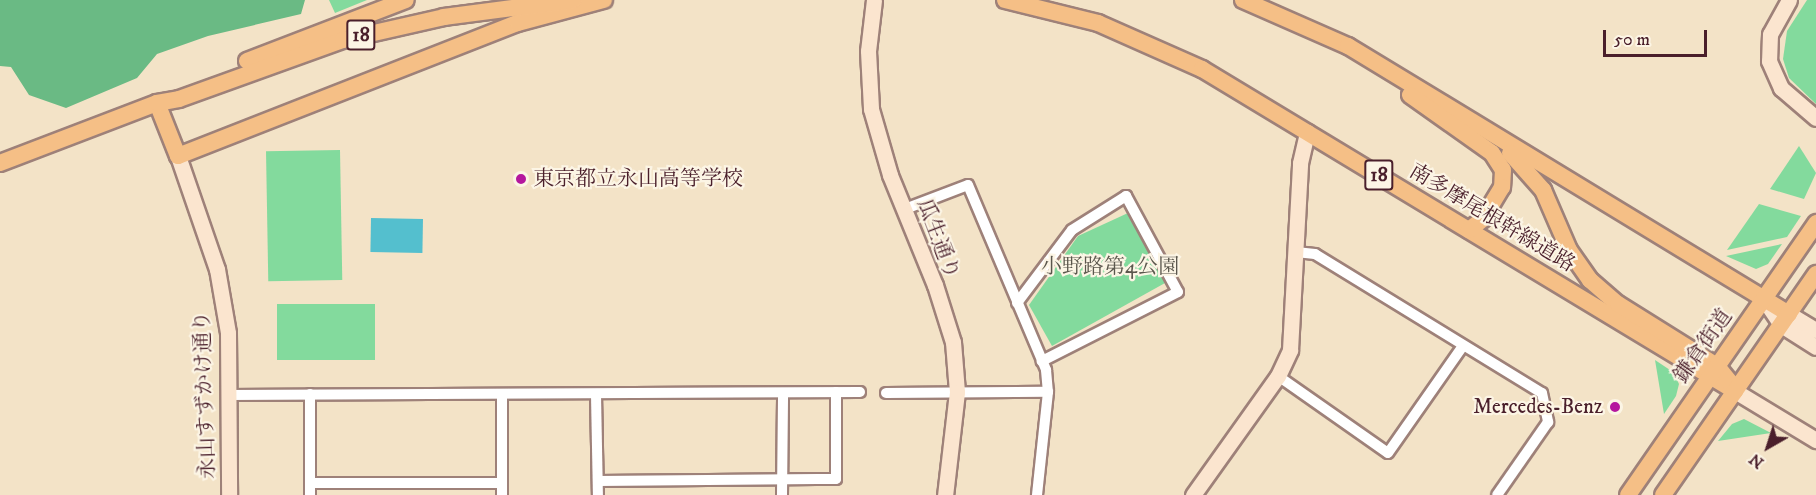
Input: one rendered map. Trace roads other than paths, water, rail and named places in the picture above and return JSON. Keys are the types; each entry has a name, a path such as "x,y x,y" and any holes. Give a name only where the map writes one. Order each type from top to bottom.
{"main road":[{"name":"18","path":"157,103 175,90 406,0"},
{"name":"18","path":"0,163 157,103 179,99 301,52 378,30 444,16 573,0"},
{"path":"157,103 178,156 499,30 604,0"},
{"name":"南多摩尾根幹線道路","path":"1005,0 1071,15 1169,51 1469,230 1714,371 1735,391"},
{"path":"1243,0 1348,46 1763,298 1785,320"},
{"path":"1348,46 1498,160 1503,170 1502,187 1483,219 1469,230"},
{"path":"1476,124 1534,176 1569,250 1590,280 1618,304 1714,371"},
{"name":"鎌倉街道","path":"1628,495 1816,223"},
{"path":"1663,495 1816,274"}],"street":[{"name":"瓜生通り","path":"874,0 868,51 871,109 879,143 952,342 957,392 945,495"},
{"path":"1789,0 1770,34 1769,61 1781,88 1816,118"},
{"path":"1193,495 1278,376 1292,341 1300,163 1308,132"},
{"name":"永山すずかけ通り","path":"178,156 217,270 228,333 229,495"},
{"path":"905,209 968,185 1042,361 1048,392 1037,495"},
{"path":"1017,303 1072,230 1126,196 1178,292 1042,361"},
{"path":"1296,252 1315,254 1542,393 1548,422 1497,495"},
{"path":"1785,320 1816,330"},
{"path":"1785,320 1816,347"},
{"path":"1278,376 1388,453 1463,345"},
{"name":"南多摩尾根幹線道路","path":"1735,391 1816,440"},
{"path":"598,481 836,479 836,392"},
{"path":"228,395 860,392"},
{"path":"886,393 1048,392"},
{"path":"782,495 783,393"},
{"path":"310,394 310,495"},
{"path":"502,394 502,495"},
{"path":"596,395 598,495"},
{"path":"310,483 502,483"}],"water":[{"path":"371,218 423,219 422,253 370,252"}],"place":[{"name":"東京都立永山高等学校","path":"521,179"},
{"name":"Mercedes-Benz","path":"1615,407"}],"park label":[{"name":"小野路第4公園","path":"1110,267"}]}
